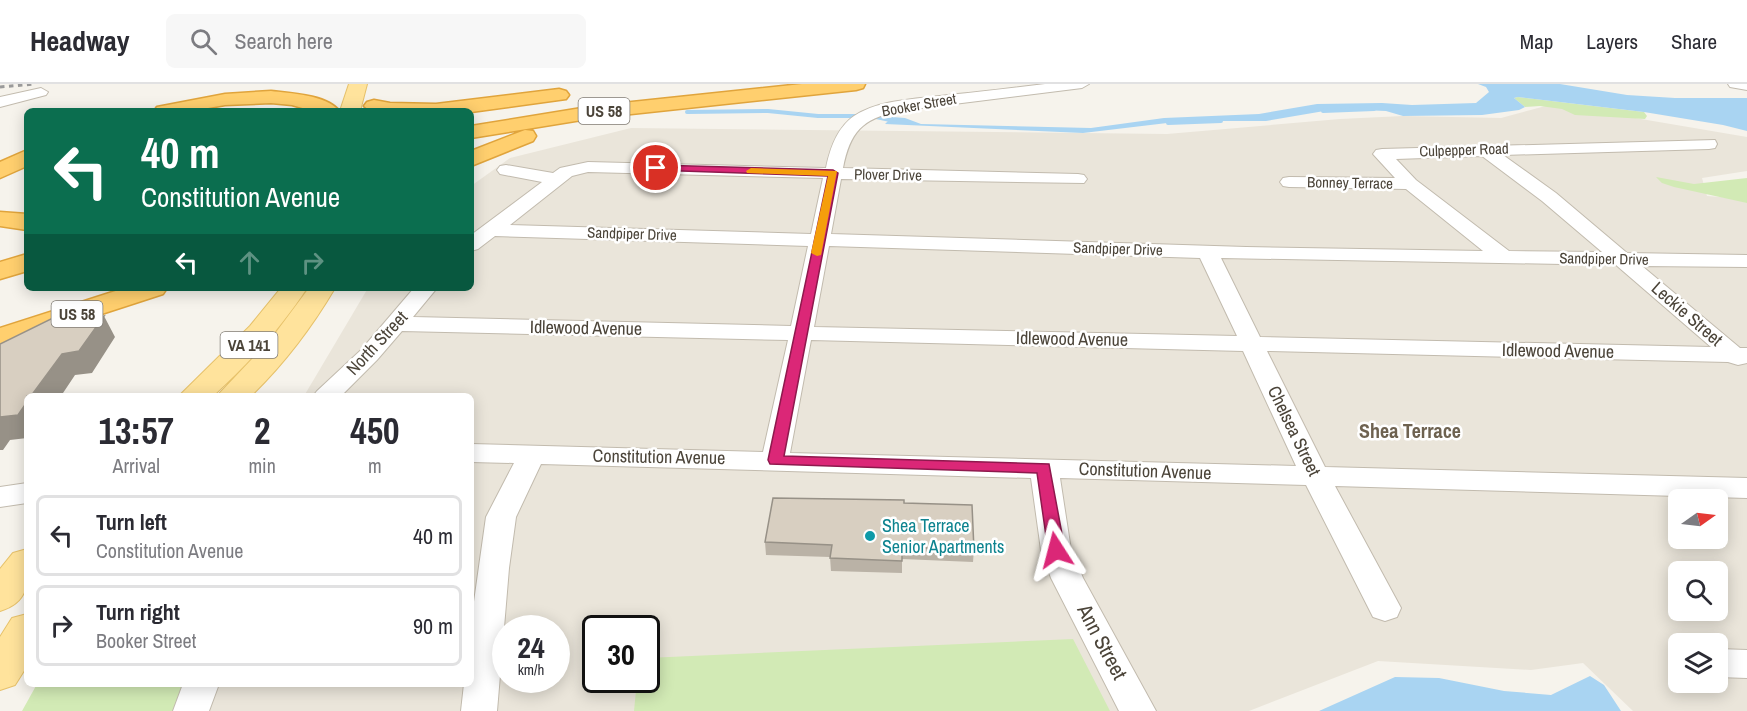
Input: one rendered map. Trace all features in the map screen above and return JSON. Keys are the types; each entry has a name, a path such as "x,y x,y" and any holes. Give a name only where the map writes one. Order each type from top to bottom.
{"highway":[{"path":"474,125 583,107 789,84"},
{"name":"US 58","path":"474,131 573,114 743,90 856,84"},
{"name":"US 58","path":"663,86 743,90"},
{"path":"474,158 520,138 581,120 743,90"},
{"name":"US 58","path":"433,108 577,93"},
{"path":"180,108 262,98 308,102 322,108"},
{"path":"0,171 24,159"},
{"path":"0,219 24,222"},
{"path":"0,256 24,249"},
{"path":"0,269 24,261"},
{"name":"US 58","path":"0,338 144,291"}],"main road":[{"name":"VA 141","path":"198,393 242,353 267,325 292,291"},
{"name":"VA 141","path":"236,393 257,374 284,342 307,313 320,291"},
{"path":"0,596 24,567"},
{"path":"0,672 24,635"}],"street":[{"name":"Booker Street","path":"776,460 833,173 845,132 857,121 884,109 1082,84"},
{"path":"1735,84 1747,86"},
{"path":"0,102 41,92"},
{"name":"Culpepper Road","path":"1504,257 1410,184 1382,154 1709,144"},
{"name":"Leckie Street","path":"1485,150 1549,197 1743,359"},
{"name":"Plover Drive","path":"556,179 569,170 588,167 1078,179"},
{"path":"506,170 556,179"},
{"path":"474,242 556,179"},
{"name":"Bonney Terrace","path":"1289,182 1410,184"},
{"name":"Sandpiper Drive","path":"489,230 1208,252 1747,261"},
{"name":"Chelsea Street","path":"1208,252 1316,476 1385,608"},
{"name":"North Street","path":"329,393 369,355 424,291"},
{"name":"Idlewood Avenue","path":"397,324 1251,344 1743,359"},
{"name":"Constitution Avenue","path":"474,453 1747,488"},
{"path":"479,711 492,568 501,517 532,454"},
{"name":"Ann Street","path":"1044,468 1056,550 1067,578 1138,711"},
{"path":"0,497 24,493"},
{"path":"1728,663 1747,664"},
{"path":"192,711 200,687"}],"shaded area":[{"path":"1553,104 1747,137 1747,171 1702,178 1707,196 1747,199 1747,711 1633,711 1583,663 1531,670 1378,661 1249,711 182,711 192,687 474,687 474,393 306,393 366,291 474,291 474,184 510,158 631,128 1167,134 1403,116 1501,118"}],"green space":[{"path":"1514,98 1644,112 1647,116 1645,119 1575,115 1562,109 1540,106 1525,107"},
{"path":"1656,177 1694,184 1747,178 1747,203 1674,187 1662,183"},
{"path":"1073,639 1110,711 634,711 636,693 660,693 660,657"},
{"path":"35,687 185,687 176,711 22,711"}],"water":[{"path":"1478,84 1560,84 1627,95 1747,98 1747,131 1644,112 1518,97 1514,98 1525,107 1519,110 1482,115 1403,116 1386,111 1336,109 1266,121 1184,121 1083,133 885,124 892,117 905,118 921,124 1091,128 1164,118 1259,114 1317,104 1476,103 1489,92 1486,87"},
{"path":"1590,676 1604,685 1621,711 1319,711 1395,677 1439,678 1504,691 1551,695"}],"building":[{"path":"61,314 86,321 104,316 79,351 62,354 33,393 24,393 24,406 18,415 0,417 0,344"},
{"name":"Shea Terrace Senior Apartments","path":"773,498 904,500 904,503 972,505 974,550 902,547 902,561 830,558 832,545 765,542"}],"waterway":[{"path":"1323,111 1374,109"},
{"path":"687,112 768,111 818,116 856,116"},
{"path":"876,117 895,121"},
{"path":"1168,123 1221,121"}],"railway":[{"path":"0,87 35,84"}],"slow traffic":[{"path":"751,171 833,173 817,253"}],"place":[{"name":"Shea Terrace Senior Apartments","path":"870,536"}],"district":[{"name":"Shea Terrace","path":"1410,431"}],"route":[{"path":"656,168 833,173 776,460 1044,468 1056,550"}]}
